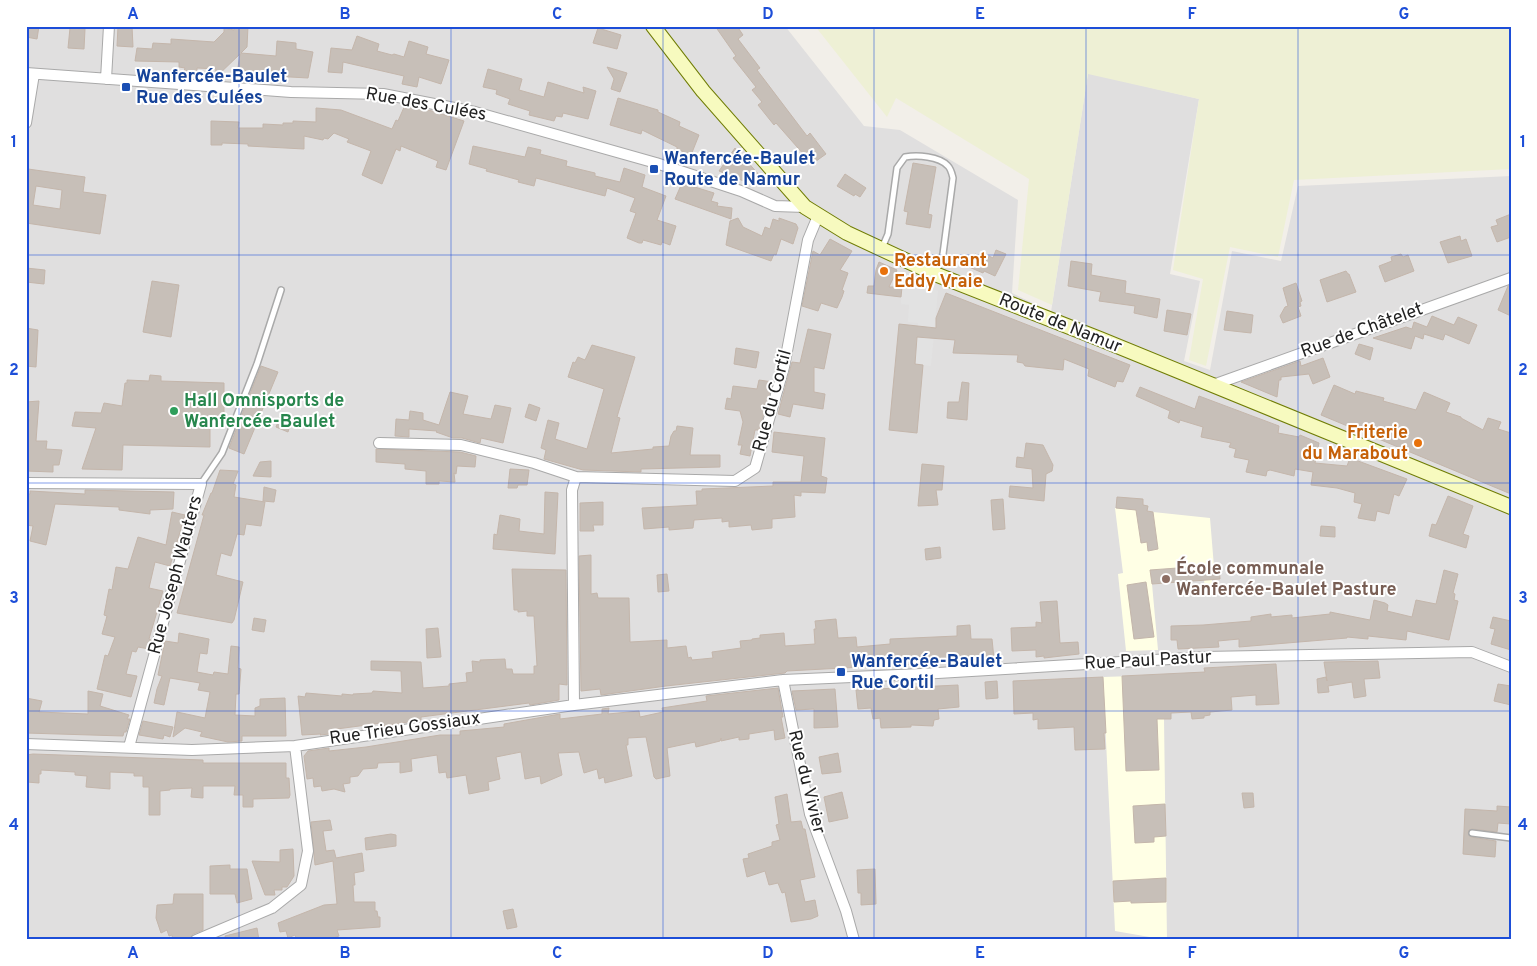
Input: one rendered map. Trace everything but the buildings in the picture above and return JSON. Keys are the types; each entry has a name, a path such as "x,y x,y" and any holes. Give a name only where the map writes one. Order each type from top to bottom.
{"main road":[{"name":"Route de Namur","path":"653,26 703,91 805,206 818,216 881,249 935,274 1511,507"}],"street":[{"path":"106,79 109,26"},
{"path":"26,123 30,73"},
{"name":"Rue des Culées","path":"30,73 291,92 383,94 475,112 656,163 741,192 775,206 805,206"},
{"name":"Rue du Cortil","path":"379,442 461,445 534,463 576,477 735,481 755,468 784,367 808,240 818,216"},
{"name":"Rue de Châtelet","path":"1213,385 1511,278"},
{"path":"574,705 572,490 576,477"},
{"name":"Rue Joseph Wauters","path":"26,483 201,484 130,747"},
{"name":"Rue Paul Pastur","path":"782,680 921,674 1204,657 1472,652 1511,666"},
{"name":"Rue Trieu Gossiaux","path":"26,744 192,750 295,746 574,705 782,680"},
{"name":"Rue du Vivier","path":"782,680 810,814 846,911 854,940"},
{"path":"196,940 272,908 301,885 308,851 295,746"}],"lane":[{"path":"881,249 888,234 898,168 905,157 915,155 938,160 949,166 954,178 943,254 935,274"},
{"path":"201,484 222,452 257,364 281,290"},
{"path":"1472,833 1511,838"}],"shaded area":[{"path":"26,26 785,26 864,126 900,130 1018,200 1012,293 1051,312 1088,73 1199,99 1170,274 1200,281 1184,361 1210,370 1232,251 1281,261 1298,186 1511,176 1511,940 26,940"},
{"path":"815,26 1511,26 1511,169 1294,180 1278,257 1230,247 1206,366 1189,360 1203,279 1173,270 1199,99 1088,74 1052,305 1018,290 1029,179 896,98 887,117"},
{"path":"903,275 938,291 931,366 914,364 918,323 908,322 909,305 901,304"},
{"name":"École communale Wanfercée-Baulet Pasture","path":"1115,508 1210,518 1215,579 1212,580 1213,588 1205,589 1204,580 1152,584 1158,650 1126,651 1118,574 1123,573"},
{"path":"1162,675 1167,940 1115,931 1103,677"}],"place":[{"name":"Wanfercée-Baulet Rue des Culées","path":"126,87"},
{"name":"Wanfercée-Baulet Route de Namur","path":"654,169"},
{"name":"Restaurant Eddy Vraie","path":"884,271"},
{"name":"Hall Omnisports de Wanfercée-Baulet","path":"174,411"},
{"name":"Friterie du Marabout","path":"1418,443"},
{"name":"École communale Wanfercée-Baulet Pasture","path":"1166,579"},
{"name":"Wanfercée-Baulet Rue Cortil","path":"841,672"}]}
